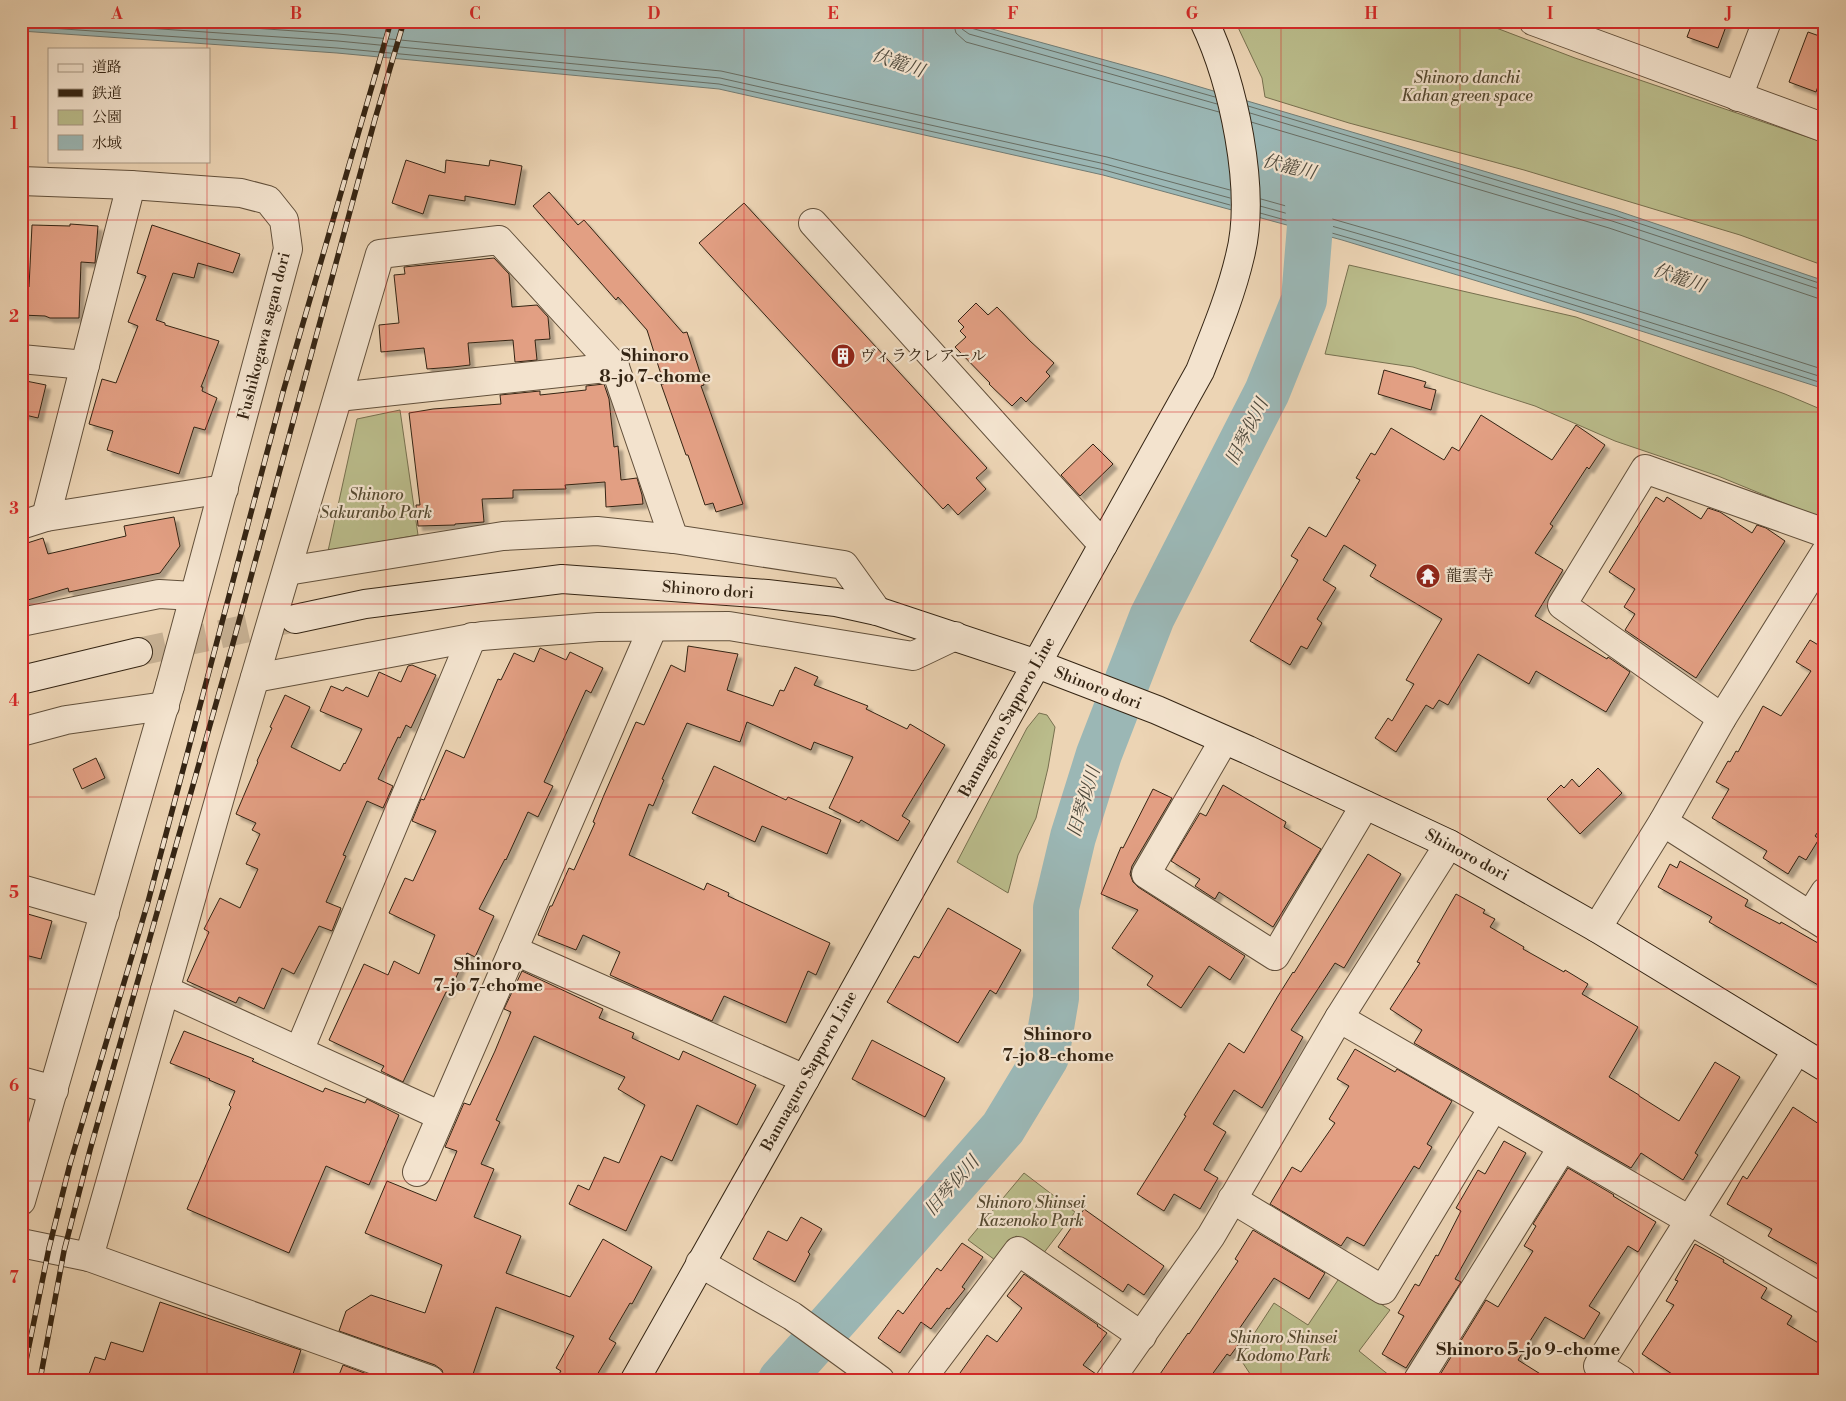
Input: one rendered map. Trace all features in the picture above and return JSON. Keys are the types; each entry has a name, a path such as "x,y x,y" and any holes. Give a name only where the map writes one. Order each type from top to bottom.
{"street":[{"name":"Bannaguro Sapporo Line","path":"635,1380 1200,371 1225,306 1241,254 1245,218 1244,182 1238,130 1228,85 1204,21"},
{"path":"1533,21 1825,128"},
{"path":"1738,97 1767,21"},
{"name":"Fushikogawa sagan dori","path":"21,181 241,193 268,200 284,220 288,248 167,696 21,1201"},
{"path":"131,186 85,365 34,521 224,489"},
{"path":"813,223 1103,545"},
{"path":"89,1257 255,678 380,254 499,240 615,367 674,539"},
{"path":"21,359 85,365"},
{"path":"338,397 615,367"},
{"path":"1722,718 1562,605 1645,469 1825,532"},
{"path":"287,571 503,536 597,531 674,539 844,565 877,610"},
{"path":"1598,928 1663,822 1722,718 1825,553"},
{"name":"Shinoro dori","path":"295,619 365,604 562,579 767,594 836,602 877,610 1037,664 1149,707 1450,844 1598,928 1825,1067"},
{"path":"21,622 159,594 194,596"},
{"path":"255,678 472,637 598,627 729,626 913,656 955,636"},
{"path":"417,1172 653,627"},
{"path":"299,1051 472,637"},
{"path":"21,680 138,652"},
{"path":"21,732 167,696"},
{"path":"1224,740 1146,874 1275,956 1365,805"},
{"path":"1663,822 1817,921 1825,892"},
{"path":"1110,1380 1211,1236 1339,1018 1450,844"},
{"path":"21,889 105,912"},
{"path":"513,950 805,1079"},
{"path":"165,990 441,1116"},
{"path":"1339,1018 1825,1300"},
{"path":"1603,1375 1691,1221 1797,1050"},
{"path":"21,1081 54,1090"},
{"path":"1232,1198 1384,1290 1493,1108"},
{"path":"1418,1380 1562,1148"},
{"path":"21,1243 89,1257 430,1380"},
{"path":"921,1380 1018,1251 1142,1336"},
{"path":"700,1263 798,1320 880,1380"}],"green space":[{"name":"Shinoro danchi Kahan green space","path":"1235,21 1478,21 1575,58 1825,143 1825,266 1740,235 1524,170 1349,123 1265,97 1262,78"},
{"path":"1349,265 1576,317 1785,394 1825,411 1825,520 1718,476 1615,441 1535,406 1413,367 1325,354"},
{"name":"Shinoro Sakuranbo Park","path":"400,410 418,535 328,551 357,419"},
{"path":"1039,713 1047,715 1055,727 1048,768 1036,818 1018,855 1008,893 957,862 1027,728"},
{"name":"Shinoro Shinsei Kazenoko Park","path":"1024,1173 1075,1212 1043,1254 1016,1236 995,1260 968,1240"},
{"name":"Shinoro Shinsei Kodomo Park","path":"1340,1277 1390,1310 1359,1351 1395,1380 1254,1380 1239,1357 1274,1303 1308,1325"}],"water":[{"name":"伏籠川","path":"21,21 963,21 1163,76 1615,210 1825,281 1825,389 1342,240 1103,175 719,89 337,53 21,31"}],"building":[{"path":"1693,21 1728,21 1718,48 1687,37"},
{"path":"1808,32 1825,38 1825,67 1816,92 1789,82"},
{"path":"406,160 445,173 446,160 489,166 490,160 522,166 515,205 465,196 465,201 429,195 423,214 392,203"},
{"path":"549,192 578,225 584,220 683,333 687,332 704,385 701,386 743,504 716,512 713,503 705,505 661,384 664,384 647,330 618,297 616,300 533,206"},
{"name":"ヴィラクレアール","path":"744,203 987,468 976,478 986,489 958,515 948,504 943,509 699,243"},
{"path":"70,224 98,226 95,263 81,262 79,318 21,315 21,287 29,287 32,225 70,226"},
{"path":"152,225 240,254 233,273 198,263 194,278 173,273 156,320 165,323 165,325 219,341 201,387 203,387 202,391 217,398 205,430 194,427 179,474 107,450 113,431 89,424 102,379 116,383 138,326 128,322 146,276 137,273"},
{"path":"494,258 509,274 512,307 537,305 548,317 550,339 535,340 537,360 515,362 513,340 468,343 470,365 453,367 427,369 424,348 381,352 379,325 399,323 394,275 405,274 404,267"},
{"path":"976,303 988,315 997,307 1054,363 1046,372 1050,376 1026,402 1021,397 1012,406 955,347 966,337 960,331 964,327 958,321"},
{"path":"1384,370 1426,382 1424,387 1436,390 1431,410 1378,394"},
{"path":"21,380 46,385 38,418 21,414"},
{"path":"604,384 609,399 614,447 618,446 621,480 637,478 643,504 606,507 605,482 565,485 566,489 513,490 513,498 482,499 484,522 418,526 416,505 420,505 409,413 433,409 501,404 500,395 540,391 540,395 586,390 586,386"},
{"path":"1481,415 1552,460 1576,425 1605,445 1589,469 1587,467 1550,524 1553,526 1535,553 1563,570 1535,616 1607,659 1608,657 1630,672 1606,712 1536,671 1529,684 1478,654 1448,705 1439,700 1433,709 1426,705 1396,752 1375,738 1388,718 1392,721 1414,684 1406,680 1442,619 1370,576 1376,565 1344,545 1323,580 1336,588 1317,619 1322,623 1307,649 1301,646 1290,665 1250,641 1298,560 1291,556 1309,527 1326,537 1360,480 1356,478 1371,453 1375,455 1391,428 1444,460 1452,447 1459,451"},
{"path":"1093,444 1113,464 1080,496 1061,475"},
{"path":"1656,497 1664,502 1667,497 1701,519 1708,508 1720,512 1752,533 1757,525 1766,528 1785,541 1696,678 1625,630 1635,614 1624,607 1635,589 1609,572"},
{"path":"174,517 180,546 160,573 69,592 68,588 21,602 21,545 43,538 48,554 126,536 124,526"},
{"path":"1810,640 1825,649 1825,822 1815,836 1819,839 1806,860 1799,856 1788,874 1763,858 1767,851 1712,818 1729,789 1716,782 1728,761 1730,762 1736,751 1738,752 1763,706 1781,716 1811,671 1796,662"},
{"path":"688,646 738,654 727,690 773,706 780,690 784,691 795,667 818,677 814,685 868,706 866,709 907,729 910,724 945,745 902,816 910,821 898,841 861,820 859,823 829,808 853,757 814,742 811,750 747,722 740,742 687,723 662,779 664,780 653,806 649,804 629,855 704,890 707,883 729,893 728,896 830,943 816,975 808,971 786,1023 724,996 712,1021 610,975 620,952 583,935 576,950 538,935 569,868 574,870 636,722 644,725 671,665 685,672"},
{"path":"540,648 566,660 570,652 603,668 591,693 586,690 544,782 553,786 538,817 528,812 506,860 479,909 494,916 475,957 467,953 449,993 446,992 403,1082 381,1071 384,1066 329,1040 364,964 388,975 394,961 419,974 435,935 389,913 405,878 413,881 436,831 412,821 421,799 424,800 446,750 464,758 498,679 501,680 514,653 534,662"},
{"path":"412,665 436,675 411,728 406,725 400,738 398,737 378,779 393,786 383,808 367,801 343,855 346,856 326,902 341,908 332,931 319,926 294,974 282,968 264,1009 239,997 236,1003 187,981 209,932 204,929 220,898 240,908 258,869 246,864 260,834 252,830 256,823 236,814 272,728 270,727 285,695 310,707 291,747 340,771 362,729 320,711 331,686 343,691 346,687 368,697 379,672 401,682 408,666"},
{"path":"96,758 105,778 82,789 73,769"},
{"path":"714,766 786,800 788,797 841,820 827,854 762,826 755,842 692,813"},
{"path":"1598,768 1622,793 1580,834 1547,799 1561,785 1564,788 1572,779 1579,787"},
{"path":"1223,785 1286,822 1284,827 1321,849 1273,927 1219,892 1215,899 1195,886 1200,879 1171,861 1200,813 1206,816"},
{"path":"1153,789 1172,798 1132,866 1130,874 1133,882 1245,956 1230,980 1209,966 1181,1008 1147,985 1153,976 1112,948 1138,910 1101,894 1121,847 1123,848"},
{"path":"1368,854 1401,874 1344,968 1335,963 1291,1030 1303,1037 1262,1108 1234,1090 1213,1124 1226,1132 1204,1170 1218,1178 1200,1209 1174,1194 1164,1211 1137,1194 1229,1043 1244,1053"},
{"path":"1680,861 1748,900 1745,906 1780,924 1781,922 1825,947 1825,989 1709,922 1712,917 1658,887 1670,864 1677,868"},
{"path":"1456,894 1485,910 1483,913 1495,919 1490,927 1524,947 1523,949 1588,984 1582,994 1638,1027 1609,1077 1679,1121 1715,1062 1740,1077 1695,1153 1698,1155 1683,1180 1641,1153 1631,1168 1414,1043 1422,1030 1390,1009 1420,963 1417,962"},
{"path":"948,908 1021,950 996,994 990,990 958,1043 887,1002 914,956 919,958"},
{"path":"21,912 52,921 41,959 21,954"},
{"path":"522,971 603,1009 599,1018 634,1033 632,1038 679,1060 683,1051 756,1085 737,1125 697,1105 672,1161 661,1156 626,1231 569,1204 578,1185 589,1190 604,1157 619,1163 645,1105 618,1089 625,1077 534,1036 496,1120 500,1122 481,1164 494,1169 474,1217 521,1236 506,1273 570,1297 603,1239 652,1267 632,1304 630,1303 609,1339 616,1343 594,1380 555,1380 561,1371 556,1368 574,1336 496,1307 471,1380 445,1380 442,1370 435,1365 339,1331 346,1311 371,1295 425,1313 442,1265 365,1233 387,1181 436,1201 457,1151 445,1147 464,1103 470,1105 495,1051 511,1012 504,1009"},
{"path":"184,1031 254,1059 252,1061 323,1092 325,1088 365,1103 367,1099 399,1115 369,1185 326,1166 289,1253 187,1209 231,1107 229,1105 235,1091 170,1063"},
{"path":"872,1040 945,1078 925,1117 852,1079"},
{"path":"1355,1049 1395,1072 1397,1069 1452,1101 1427,1144 1432,1147 1419,1169 1414,1166 1364,1246 1347,1237 1341,1246 1270,1204 1292,1167 1301,1172 1335,1123 1329,1119 1349,1086 1337,1079"},
{"path":"1793,1107 1825,1128 1825,1268 1768,1236 1772,1229 1727,1204 1743,1176 1747,1179"},
{"path":"1504,1141 1526,1153 1455,1279 1461,1282 1406,1368 1382,1354 1404,1316 1398,1313 1415,1284 1419,1286 1436,1255 1438,1256 1461,1211 1456,1208 1478,1170 1485,1174"},
{"path":"1568,1168 1656,1222 1638,1252 1628,1246 1589,1306 1600,1313 1584,1339 1545,1317 1518,1360 1550,1380 1440,1380 1438,1378 1486,1300 1498,1307 1533,1251 1524,1246 1536,1226 1533,1224"},
{"path":"1084,1209 1164,1266 1144,1295 1128,1284 1123,1292 1058,1247"},
{"path":"801,1217 822,1229 808,1252 810,1254 795,1282 753,1259 768,1231 787,1241"},
{"path":"1253,1230 1325,1273 1309,1299 1274,1278 1237,1332 1244,1337 1230,1356 1227,1354 1208,1380 1156,1380 1238,1261 1235,1259"},
{"path":"962,1243 983,1257 962,1287 965,1289 949,1309 947,1308 931,1329 921,1322 900,1353 878,1338 898,1310 903,1314 937,1268 941,1271"},
{"path":"1695,1244 1767,1288 1761,1298 1792,1316 1787,1324 1825,1347 1825,1380 1681,1380 1642,1354 1674,1305 1666,1301 1678,1281 1675,1280"},
{"path":"1024,1274 1107,1333 1083,1365 1096,1374 1095,1380 955,1380 987,1335 997,1342 1022,1308 1007,1296"},
{"path":"160,1302 301,1350 291,1380 87,1380 95,1357 105,1360 111,1342 143,1352"},
{"path":"343,1365 383,1380 337,1380"}],"waterway":[{"name":"旧琴似川","path":"781,1380 1003,1128 1046,1057 1056,998 1056,908 1073,837 1099,754 1152,617 1267,392 1304,300 1310,226 1305,170"}],"tunnel":[{"path":"138,652 291,619"}],"railway":[{"path":"22,1380 49,1248 70,1164 148,902 283,392 391,21"},
{"path":"40,1380 64,1251 90,1150 232,647 375,119 404,21"}],"place":[{"name":"ヴィラクレアール","path":"843,356"},
{"name":"龍雲寺","path":"1428,576"}],"district":[{"name":"Shinoro 8-jo 7-chome","path":"655,365"},
{"name":"Shinoro 7-jo 7-chome","path":"488,974"},
{"name":"Shinoro 7-jo 8-chome","path":"1058,1044"},
{"name":"Shinoro 5-jo 9-chome","path":"1528,1349"}]}
